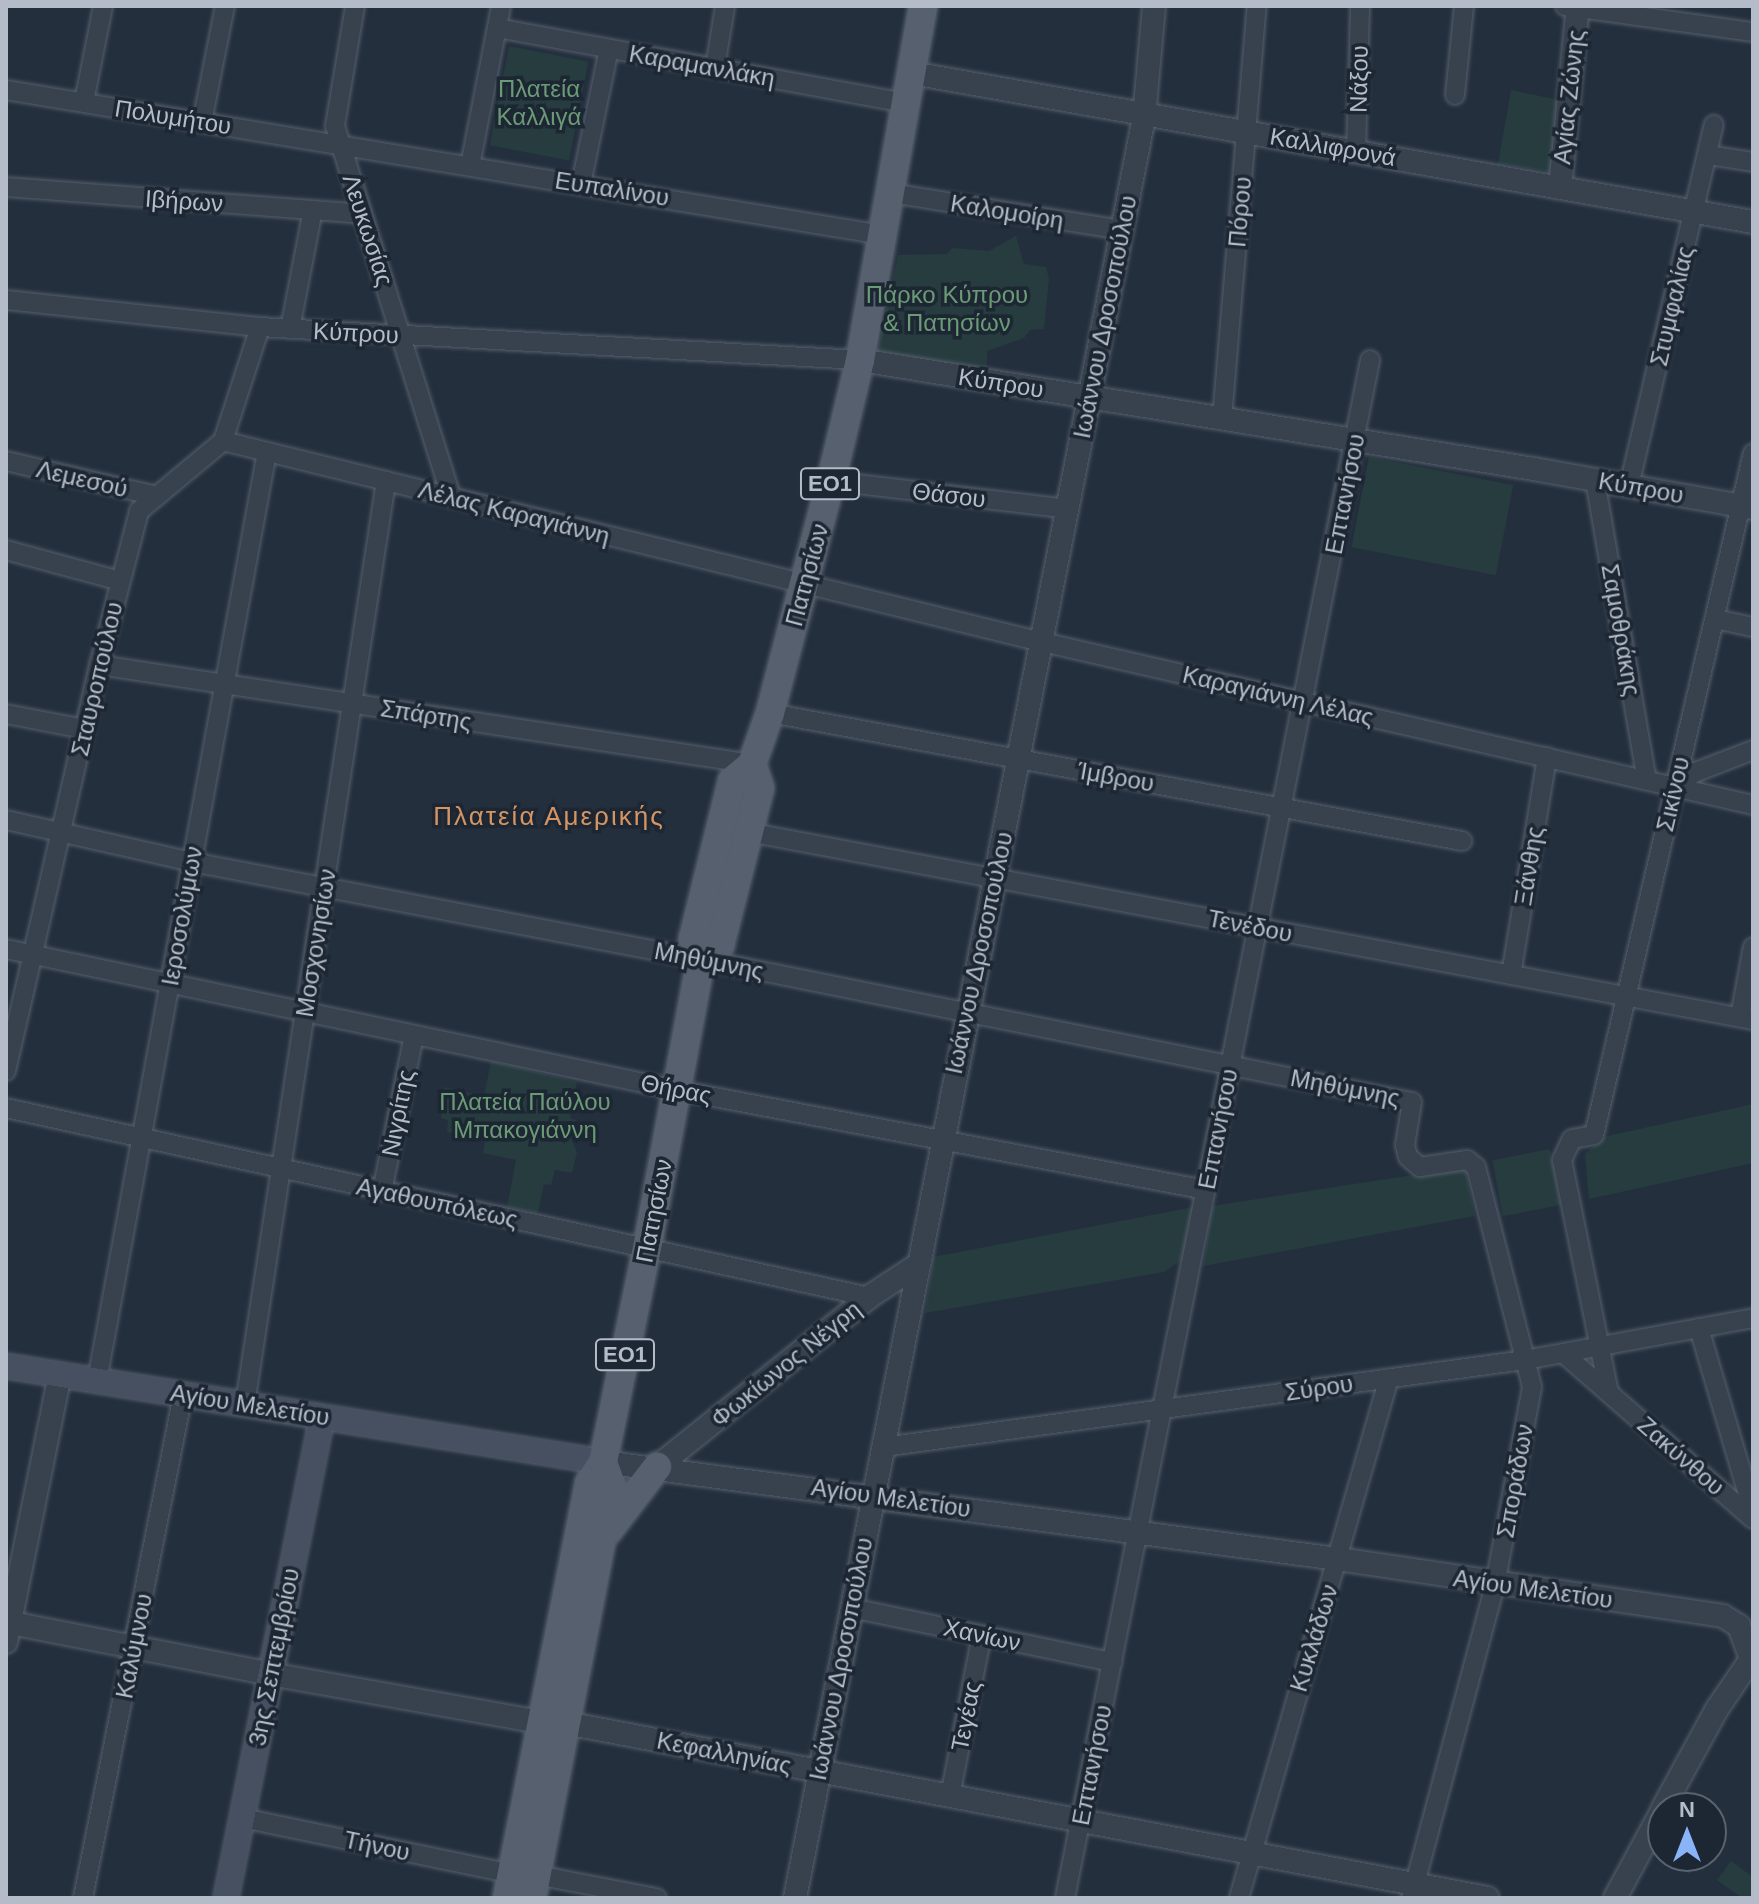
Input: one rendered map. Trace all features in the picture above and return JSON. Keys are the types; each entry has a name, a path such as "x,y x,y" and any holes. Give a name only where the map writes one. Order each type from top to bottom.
{"main road":[{"name":"Πατησίων","path":"522,1886 554,1723 589,1483 603,1462 701,959 693,939 732,781 752,764 770,713 831,481 860,360 923,6"},
{"name":"Πατησίων","path":"701,959 720,945 760,788 752,764"},
{"name":"Αγίου Μελετίου","path":"6,1366 603,1462"},
{"name":"3ης Σεπτεμβρίου","path":"226,1898 322,1417"},
{"name":"Πατησίων","path":"554,1723 597,1562 612,1487 603,1462"},
{"path":"597,1562 619,1513 657,1467"}],"street":[{"path":"84,102 103,6"},
{"path":"202,122 225,6"},
{"name":"Λευκωσίας","path":"355,6 335,126 451,497"},
{"path":"470,166 501,6"},
{"path":"715,68 725,6"},
{"name":"Ιωάννου Δροσοπούλου","path":"795,1898 941,1140 1145,114 1154,6"},
{"name":"Πόρου","path":"1222,419 1257,6"},
{"name":"Νάξου","path":"1356,152 1360,6"},
{"path":"1455,95 1464,6"},
{"path":"1574,7 1753,32"},
{"name":"Αγίας Ζώνης","path":"1560,188 1574,7"},
{"name":"Καραμανλάκη","path":"497,28 907,103"},
{"path":"581,184 609,49"},
{"name":"Καλλιφρονά","path":"912,73 1753,222"},
{"name":"Πολυμήτου","path":"6,90 340,144"},
{"name":"Στυμφαλίας","path":"1629,486 1714,125"},
{"name":"Ευπαλίνου","path":"340,144 883,235"},
{"path":"1708,155 1753,162"},
{"name":"Ιβήρων","path":"6,187 362,214"},
{"name":"Καλομοίρη","path":"891,193 1122,230"},
{"name":"Κύπρου","path":"290,329 313,210"},
{"name":"Κύπρου","path":"6,300 260,327 860,360 1747,507"},
{"path":"223,441 260,327"},
{"name":"Επτανήσου","path":"1065,1898 1370,360"},
{"name":"Λέλας Καραγιάννη","path":"223,441 805,584"},
{"name":"Σταυροπούλου","path":"6,1071 99,665 139,511 223,441"},
{"name":"Ιεροσολύμων","path":"97,1381 267,452"},
{"name":"Σικίνου","path":"1599,1346 1562,1160 1572,1139 1594,1135 1715,619 1747,507 1753,453"},
{"name":"Λεμεσού","path":"6,461 157,496"},
{"name":"Σαμοθράκης","path":"1595,480 1647,780"},
{"name":"Μοσχονησίων","path":"245,1404 386,481"},
{"name":"Θάσου","path":"831,481 1068,509"},
{"path":"6,550 120,581"},
{"name":"Καραγιάννη Λέλας","path":"805,584 1042,642 1753,805"},
{"path":"1715,619 1753,627"},
{"name":"Σπάρτης","path":"99,665 752,764"},
{"name":"Ίμβρου","path":"770,713 1462,841"},
{"path":"6,714 84,729"},
{"path":"1675,787 1696,772 1753,750"},
{"path":"707,756 721,776 727,798"},
{"name":"Ξάνθης","path":"1511,975 1547,757"},
{"name":"Μηθύμνης","path":"6,820 192,862 325,885 1412,1102 1405,1145 1408,1157 1420,1167 1467,1160"},
{"name":"Τενέδου","path":"748,832 1747,1019"},
{"path":"1747,1019 1753,947"},
{"name":"Θήρας","path":"6,949 677,1090 1206,1190"},
{"name":"Νιγρίτης","path":"382,1191 414,1035"},
{"name":"Αγαθουπόλεως","path":"6,1108 869,1297"},
{"name":"Σποράδων","path":"1413,1891 1495,1585 1532,1387 1476,1167 1467,1160"},
{"name":"Φωκίωνος Νέγρη","path":"657,1467 869,1297 919,1264"},
{"name":"Σύρου","path":"883,1447 1525,1360 1753,1318"},
{"path":"1699,1328 1753,1511"},
{"path":"1599,1346 1609,1393"},
{"name":"Ζακύνθου","path":"1563,1353 1753,1519"},
{"path":"7,1629 60,1375"},
{"name":"Κυκλάδων","path":"1239,1898 1389,1378"},
{"name":"Καλύμνου","path":"83,1898 183,1395"},
{"name":"Αγίου Μελετίου","path":"603,1462 1338,1559 1495,1585 1723,1616 1739,1626 1752,1658"},
{"name":"Χανίων","path":"851,1608 1112,1662"},
{"name":"Κεφαλληνίας","path":"7,1629 134,1647 819,1771 1250,1853 1413,1891 1488,1898"},
{"name":"Τεγέας","path":"950,1796 982,1635"},
{"path":"1672,1792 1711,1720 1752,1658"},
{"name":"Τήνου","path":"242,1818 522,1886 657,1898"},
{"path":"1615,1898 1647,1838"}],"green space":[{"name":"Πλατεία Καλλιγά","path":"509,46 589,61 569,161 490,145"},
{"path":"1511,90 1564,101 1559,173 1498,164"},
{"name":"Πάρκο Κύπρου & Πατησίων","path":"1016,236 1024,264 1046,267 1049,279 1044,329 1030,330 1024,338 987,351 987,370 877,353 898,255 947,254 952,248 989,251"},
{"path":"1369,457 1513,485 1496,575 1351,547"},
{"name":"Πλατεία Παύλου Μπακογιάννη","path":"491,1061 577,1082 570,1118 576,1120 571,1139 577,1152 572,1173 555,1170 551,1185 544,1184 538,1213 507,1207 516,1160 483,1153 485,1140 447,1132 448,1120 441,1118 444,1087 484,1096"},
{"path":"1753,1104 1753,1163 1589,1199 1585,1154 1603,1137"},
{"path":"1550,1149 1561,1205 1503,1216 1492,1160"},
{"path":"1465,1167 1475,1216 1203,1266 1212,1206"},
{"path":"1194,1207 1182,1260 1164,1272 925,1313 933,1257"},
{"path":"1731,1861 1753,1877 1753,1898 1742,1898 1717,1880 1723,1872 1727,1872"}],"district":[{"name":"Πλατεία Αμερικής","path":"549,817"}]}
